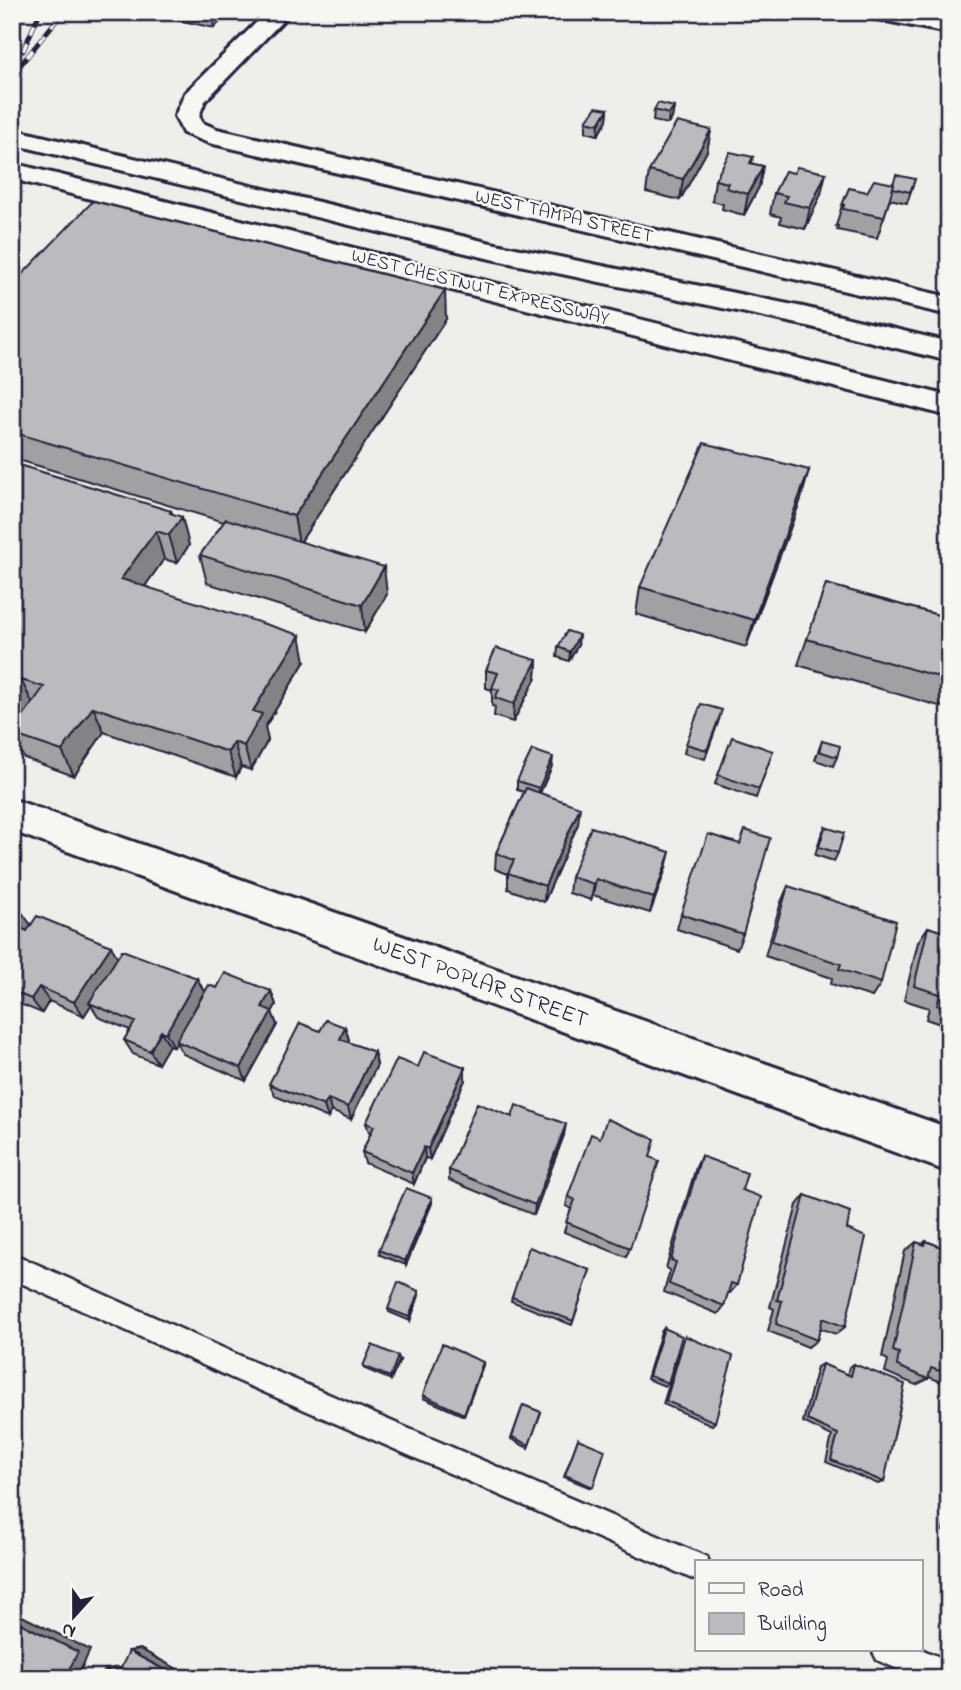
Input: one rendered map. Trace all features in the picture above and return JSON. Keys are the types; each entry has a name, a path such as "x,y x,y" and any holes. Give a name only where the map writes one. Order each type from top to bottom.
{"main road":[{"name":"WEST TAMPA STREET","path":"279,12 194,98 187,116 192,128 209,135 949,306"},
{"path":"876,12 949,26"},
{"name":"WEST CHESTNUT EXPRESSWAY","path":"12,136 491,251 803,316 949,352"},
{"name":"WEST CHESTNUT EXPRESSWAY","path":"12,171 949,406"},
{"name":"WEST POPLAR STREET","path":"12,815 949,1150"}],"lane":[{"path":"12,1266 245,1371 695,1566"},
{"path":"892,1652 949,1676"}],"building":[{"path":"658,103 674,107 669,114 654,110"},
{"path":"596,107 608,109 599,124 586,121"},
{"path":"677,122 711,130 683,179 649,171"},
{"path":"730,152 753,157 750,163 763,166 748,194 726,188 728,183 715,180"},
{"path":"797,167 826,173 810,208 784,202 787,196 774,193 785,171 794,173"},
{"path":"896,175 915,179 910,192 893,188"},
{"path":"874,180 894,184 884,217 843,209 849,188 867,192"},
{"path":"93,201 445,290 294,516 12,432 12,285"},
{"path":"704,443 809,470 754,620 640,587"},
{"path":"12,463 171,511 170,513 182,517 169,535 156,531 121,579 300,635 253,711 262,714 244,746 234,742 228,752 93,707 62,751 12,734 44,687 21,680 12,691"},
{"path":"226,519 384,567 362,605 200,555"},
{"path":"826,584 949,618 949,680 807,639"},
{"path":"567,631 579,635 570,652 558,647"},
{"path":"496,648 537,660 514,704 495,698 499,690 492,688 498,673 486,670"},
{"path":"701,704 722,710 707,750 686,744"},
{"path":"732,737 773,751 759,789 718,775"},
{"path":"822,741 840,746 837,757 819,751"},
{"path":"532,750 553,757 539,788 517,781"},
{"path":"526,788 580,807 545,886 508,873 514,860 496,853"},
{"path":"591,827 670,852 654,898 596,879 594,884 571,877"},
{"path":"825,827 844,833 838,853 819,847"},
{"path":"745,830 770,838 743,934 681,914 708,834 740,844"},
{"path":"788,886 896,921 881,983 839,969 841,964 772,941"},
{"path":"12,909 23,914 12,930"},
{"path":"37,916 111,946 74,1002 39,987 31,999 12,991 12,941 21,928 27,931"},
{"path":"928,927 949,934 949,1009 937,1005 940,994 914,986"},
{"path":"122,950 197,978 166,1033 161,1031 150,1051 124,1040 135,1022 89,1003"},
{"path":"225,973 271,991 262,1007 272,1011 241,1068 176,1041 209,985 217,988"},
{"path":"326,1020 345,1027 340,1039 374,1052 348,1107 328,1099 324,1106 269,1084 300,1023 320,1031"},
{"path":"424,1052 465,1067 428,1149 424,1147 412,1173 362,1152 374,1126 366,1123 397,1059 418,1067"},
{"path":"477,1103 512,1117 516,1105 566,1124 535,1205 449,1170"},
{"path":"607,1119 655,1139 650,1157 659,1161 630,1248 566,1222 575,1200 568,1196 591,1134 600,1138"},
{"path":"701,1156 747,1173 742,1190 761,1197 737,1285 731,1283 724,1306 669,1284 676,1262 671,1260"},
{"path":"406,1188 432,1198 405,1261 379,1250"},
{"path":"805,1195 850,1212 847,1229 866,1237 845,1327 823,1318 817,1340 776,1324 782,1301 777,1300"},
{"path":"926,1241 949,1250 949,1374 931,1368 928,1379 897,1366 899,1353 893,1351 916,1242 925,1245"},
{"path":"529,1247 590,1270 573,1321 512,1297"},
{"path":"398,1282 419,1291 409,1317 388,1309"},
{"path":"664,1328 682,1336 668,1383 649,1376"},
{"path":"685,1336 733,1356 715,1422 666,1401"},
{"path":"442,1344 483,1362 464,1414 423,1395"},
{"path":"372,1345 398,1356 390,1377 363,1366"},
{"path":"822,1364 851,1376 854,1364 905,1384 884,1482 831,1460 838,1434 807,1420"},
{"path":"523,1405 541,1412 529,1445 512,1437"},
{"path":"578,1439 605,1450 593,1487 565,1475"},
{"path":"12,1619 78,1652 65,1678 12,1678"},
{"path":"129,1651 180,1678 102,1678 105,1670 117,1676"}],"railway":[{"path":"23,51 40,12"},
{"path":"14,73 63,12"}]}
